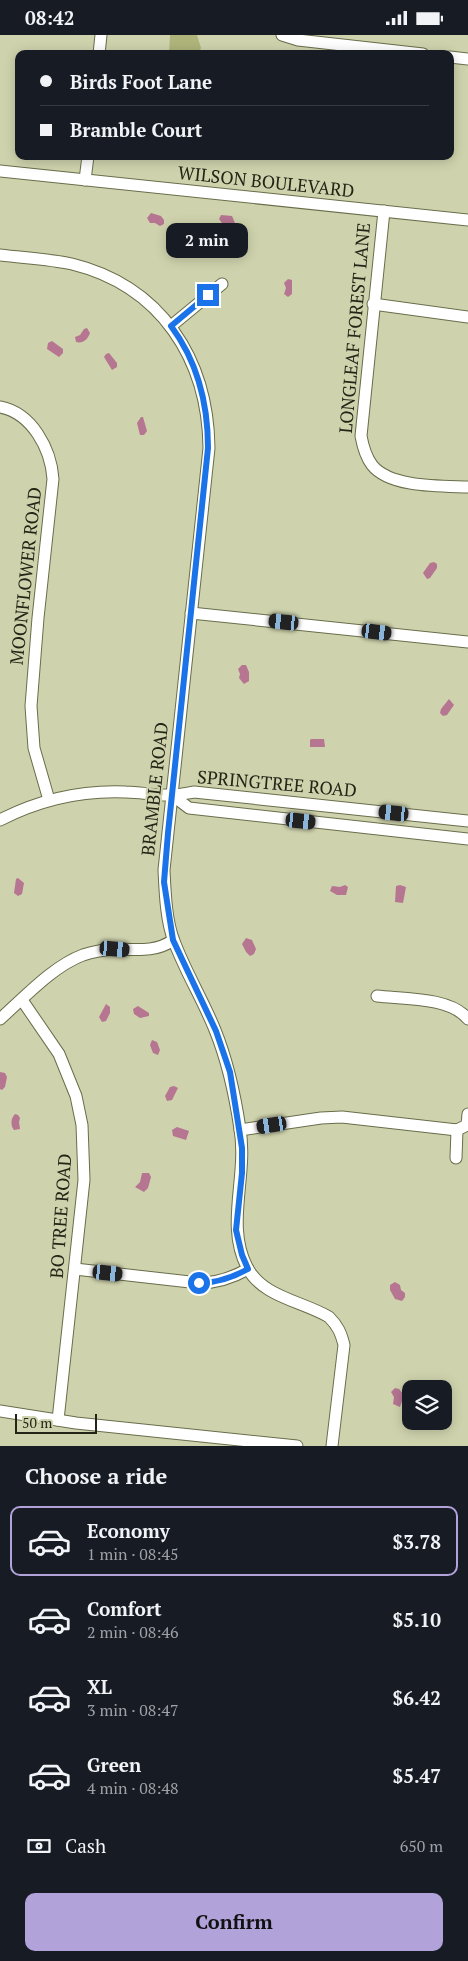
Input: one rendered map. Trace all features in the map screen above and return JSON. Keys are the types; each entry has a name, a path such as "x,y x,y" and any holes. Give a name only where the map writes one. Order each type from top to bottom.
{"street":[{"path":"99,50 101,35"},
{"path":"282,35 298,40 387,50"},
{"path":"454,57 468,59"},
{"path":"85,180 88,160"},
{"name":"WILSON BOULEVARD","path":"0,171 468,220"},
{"name":"LONGLEAF FOREST LANE","path":"384,211 373,304 361,437 364,450 373,466 390,478 440,486 468,487"},
{"name":"BRAMBLE ROAD","path":"0,255 54,261 89,269 134,293 171,326 181,340 203,395 208,428 208,462 164,870 165,895 173,940 216,1031 230,1072 240,1130 242,1173 236,1230 242,1255 248,1269 257,1281 268,1290 329,1317 337,1325 342,1335 344,1345 332,1446"},
{"path":"171,326 222,283"},
{"path":"373,304 468,317"},
{"name":"MOONFLOWER ROAD","path":"0,407 20,416 36,432 46,448 54,479 37,627 31,706 34,748 49,800"},
{"path":"191,613 468,642"},
{"name":"SPRINGTREE ROAD","path":"0,820 30,806 67,795 97,792 172,795 194,792 468,821"},
{"name":"SPRINGTREE ROAD","path":"172,795 189,809 468,839"},
{"path":"0,1019 57,969 84,955 110,949 143,950 164,945 173,940"},
{"path":"377,996 435,1002 456,1009 468,1019"},
{"name":"BO TREE ROAD","path":"22,1000 59,1054 76,1096 82,1125 84,1180 58,1420"},
{"path":"240,1130 320,1118 342,1117 457,1130 467,1125 468,1114"},
{"path":"456,1158 457,1130"},
{"path":"75,1269 212,1283 248,1269"},
{"path":"0,1411 58,1420 297,1446"}],"green space":[{"path":"170,35 197,35 201,48 200,50 169,50"}],"shaded area":[{"path":"151,213 161,216 164,224 160,226 150,223 147,218"},
{"path":"221,215 232,216 235,223 222,223 219,219"},
{"path":"288,279 292,280 292,294 288,297 284,294 286,288 284,283"},
{"path":"87,328 90,333 85,341 76,342 75,337"},
{"path":"52,341 63,349 63,353 59,357 47,349 48,343"},
{"path":"109,353 117,363 117,367 112,370 104,357"},
{"path":"143,417 147,431 144,435 140,435 137,423"},
{"path":"434,562 437,564 437,568 430,578 427,579 423,573 430,563"},
{"path":"242,665 246,665 249,672 249,681 244,684 239,678 238,669"},
{"path":"449,699 454,705 447,715 443,716 440,713 441,709"},
{"path":"311,739 324,739 325,747 310,747"},
{"path":"18,878 24,883 22,894 18,896 14,893 16,879"},
{"path":"345,885 348,887 346,895 337,895 330,891 332,886 340,887"},
{"path":"396,886 406,887 403,903 395,902"},
{"path":"246,938 252,940 256,949 254,954 250,956 242,944"},
{"path":"106,1004 110,1007 110,1013 106,1021 102,1022 99,1017"},
{"path":"138,1006 149,1013 149,1016 140,1018 134,1014 133,1009"},
{"path":"152,1040 157,1042 160,1050 158,1055 153,1053 150,1045"},
{"path":"0,1072 5,1073 7,1077 5,1087 2,1090 0,1089"},
{"path":"170,1087 178,1088 172,1100 167,1101 165,1096"},
{"path":"15,1114 20,1118 20,1129 14,1130 12,1122"},
{"path":"177,1127 189,1131 186,1140 173,1136 172,1130"},
{"path":"142,1173 149,1173 151,1177 148,1188 144,1192 135,1187 140,1182"},
{"path":"395,1282 400,1285 401,1290 405,1293 402,1301 395,1299 390,1290 390,1285"},
{"path":"395,1388 402,1393 400,1407 393,1404 394,1397 391,1392"}],"route":[{"path":"199,1283 212,1283 248,1269 242,1255 236,1230 242,1173 242,1148 230,1072 216,1031 173,940 164,882 208,448 208,428 203,395 188,354 171,326 208,295"}]}
